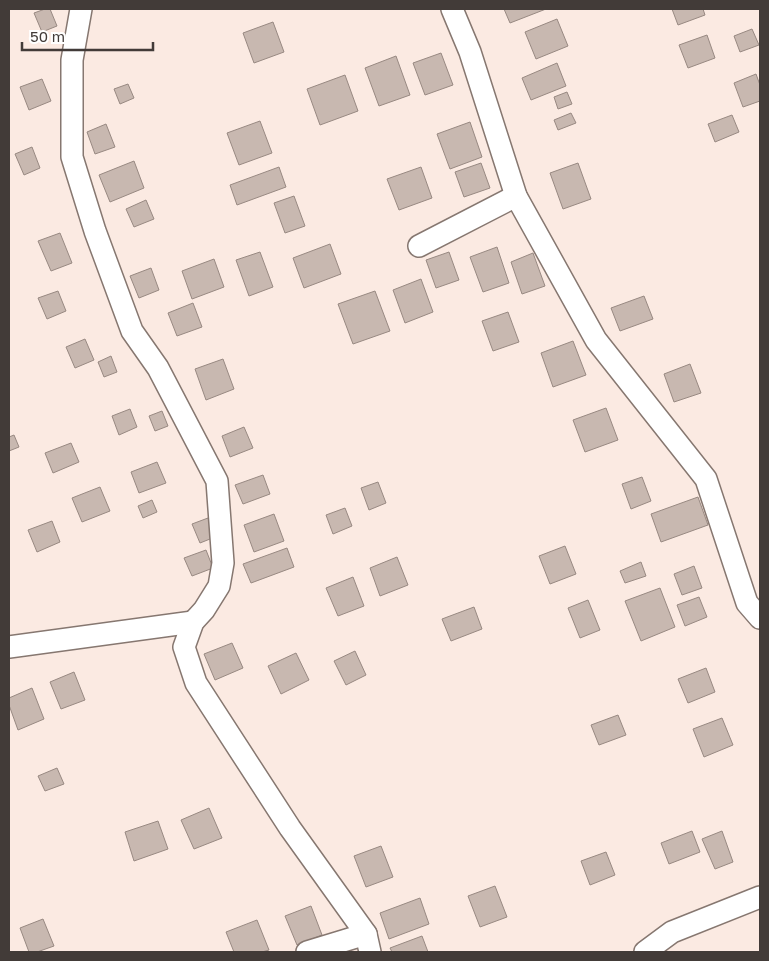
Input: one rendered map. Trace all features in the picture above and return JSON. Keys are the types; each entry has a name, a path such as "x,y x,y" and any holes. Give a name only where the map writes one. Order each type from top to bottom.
{"street":[{"path":"82,9 72,60 72,157 95,231 132,331 158,368 217,481 223,563 219,586 204,610 193,622 184,647 196,683 290,828 368,943 307,952"},
{"path":"452,9 470,52 516,196 596,340 706,479 747,604 760,618"},
{"path":"419,246 516,196"},
{"path":"9,647 193,622"},
{"path":"645,952 672,932 760,897"}],"building":[{"path":"50,9 57,26 42,32 34,13"},
{"path":"504,9 546,9 510,23"},
{"path":"672,9 703,9 705,15 678,25"},
{"path":"557,19 568,46 536,59 525,32"},
{"path":"273,22 284,52 254,63 243,33"},
{"path":"752,29 759,45 740,52 734,36"},
{"path":"707,35 715,58 688,68 679,45"},
{"path":"441,53 453,85 425,95 413,63"},
{"path":"396,56 410,95 379,106 365,68"},
{"path":"557,63 566,86 531,100 522,78"},
{"path":"756,74 760,85 760,101 743,107 734,83"},
{"path":"345,75 358,111 320,125 307,89"},
{"path":"42,79 51,101 29,110 20,87"},
{"path":"128,84 134,98 120,104 114,89"},
{"path":"567,92 572,104 558,109 554,97"},
{"path":"571,113 576,123 558,130 554,120"},
{"path":"732,115 739,132 715,142 708,124"},
{"path":"260,121 272,153 239,165 227,133"},
{"path":"470,122 482,157 450,169 437,134"},
{"path":"106,124 115,147 95,154 87,132"},
{"path":"32,147 40,168 24,175 15,154"},
{"path":"134,161 144,188 110,202 99,175"},
{"path":"481,163 490,188 464,197 455,172"},
{"path":"578,163 591,199 563,209 550,173"},
{"path":"279,167 286,187 237,205 230,185"},
{"path":"421,167 432,198 399,210 387,179"},
{"path":"294,196 305,226 285,233 274,203"},
{"path":"146,200 154,219 134,227 126,209"},
{"path":"60,233 72,263 51,271 38,241"},
{"path":"330,244 341,274 304,288 293,258"},
{"path":"497,247 509,283 483,292 470,257"},
{"path":"260,252 273,287 249,296 236,260"},
{"path":"449,252 459,280 436,288 426,260"},
{"path":"533,253 545,286 522,294 511,262"},
{"path":"214,259 224,287 192,299 182,271"},
{"path":"151,268 159,290 139,298 130,276"},
{"path":"421,279 433,312 405,323 393,290"},
{"path":"58,291 66,311 47,319 38,298"},
{"path":"375,291 390,331 353,344 338,304"},
{"path":"644,296 653,319 620,331 611,308"},
{"path":"193,303 202,327 177,336 168,313"},
{"path":"508,312 519,342 493,351 482,321"},
{"path":"85,339 94,360 75,368 66,347"},
{"path":"573,341 586,375 553,387 541,353"},
{"path":"111,356 117,372 104,377 98,362"},
{"path":"223,359 234,389 206,400 195,369"},
{"path":"690,364 701,393 674,402 664,374"},
{"path":"606,408 618,440 585,452 573,420"},
{"path":"130,409 137,427 119,435 112,416"},
{"path":"162,411 168,426 155,431 149,416"},
{"path":"244,427 253,448 230,457 222,436"},
{"path":"14,435 19,447 9,451 9,437"},
{"path":"71,443 79,462 53,473 45,453"},
{"path":"157,462 166,483 139,493 131,472"},
{"path":"263,475 270,494 243,504 235,485"},
{"path":"642,477 651,501 631,509 622,484"},
{"path":"378,482 386,503 369,510 361,488"},
{"path":"100,487 110,511 82,522 72,498"},
{"path":"698,497 708,525 661,542 651,514"},
{"path":"152,500 157,512 143,518 138,506"},
{"path":"345,508 352,526 333,534 326,515"},
{"path":"274,514 284,541 254,552 244,525"},
{"path":"208,518 215,537 200,543 192,524"},
{"path":"52,521 60,542 37,552 28,530"},
{"path":"565,546 576,574 550,584 539,556"},
{"path":"287,548 294,567 251,583 243,564"},
{"path":"206,550 213,568 192,576 184,558"},
{"path":"397,557 408,585 380,596 370,568"},
{"path":"641,562 646,576 625,583 620,571"},
{"path":"694,566 702,588 682,595 674,574"},
{"path":"353,577 364,606 338,616 326,588"},
{"path":"660,588 675,627 641,641 625,601"},
{"path":"699,597 707,617 685,626 677,605"},
{"path":"588,600 600,630 580,638 568,608"},
{"path":"474,607 482,629 451,641 442,619"},
{"path":"232,643 243,668 215,680 204,654"},
{"path":"355,651 366,675 346,685 334,661"},
{"path":"296,653 309,680 281,694 268,666"},
{"path":"706,668 715,692 688,703 678,679"},
{"path":"74,672 85,700 61,709 50,682"},
{"path":"32,688 44,719 18,730 9,705 9,698"},
{"path":"618,715 626,735 599,745 591,725"},
{"path":"722,718 733,745 704,757 693,729"},
{"path":"57,768 64,784 45,791 38,776"},
{"path":"209,808 222,838 194,849 181,820"},
{"path":"158,821 168,849 134,861 125,832"},
{"path":"692,831 700,852 669,864 661,843"},
{"path":"722,831 733,862 715,869 702,839"},
{"path":"381,846 393,877 366,887 354,856"},
{"path":"606,852 615,875 590,885 581,861"},
{"path":"495,886 507,917 480,927 468,896"},
{"path":"420,898 429,924 389,939 380,913"},
{"path":"311,906 322,935 297,945 285,916"},
{"path":"43,919 54,946 37,952 29,952 20,928"},
{"path":"257,920 269,950 262,952 234,952 226,932"},
{"path":"422,936 428,952 392,952 390,948"}]}
